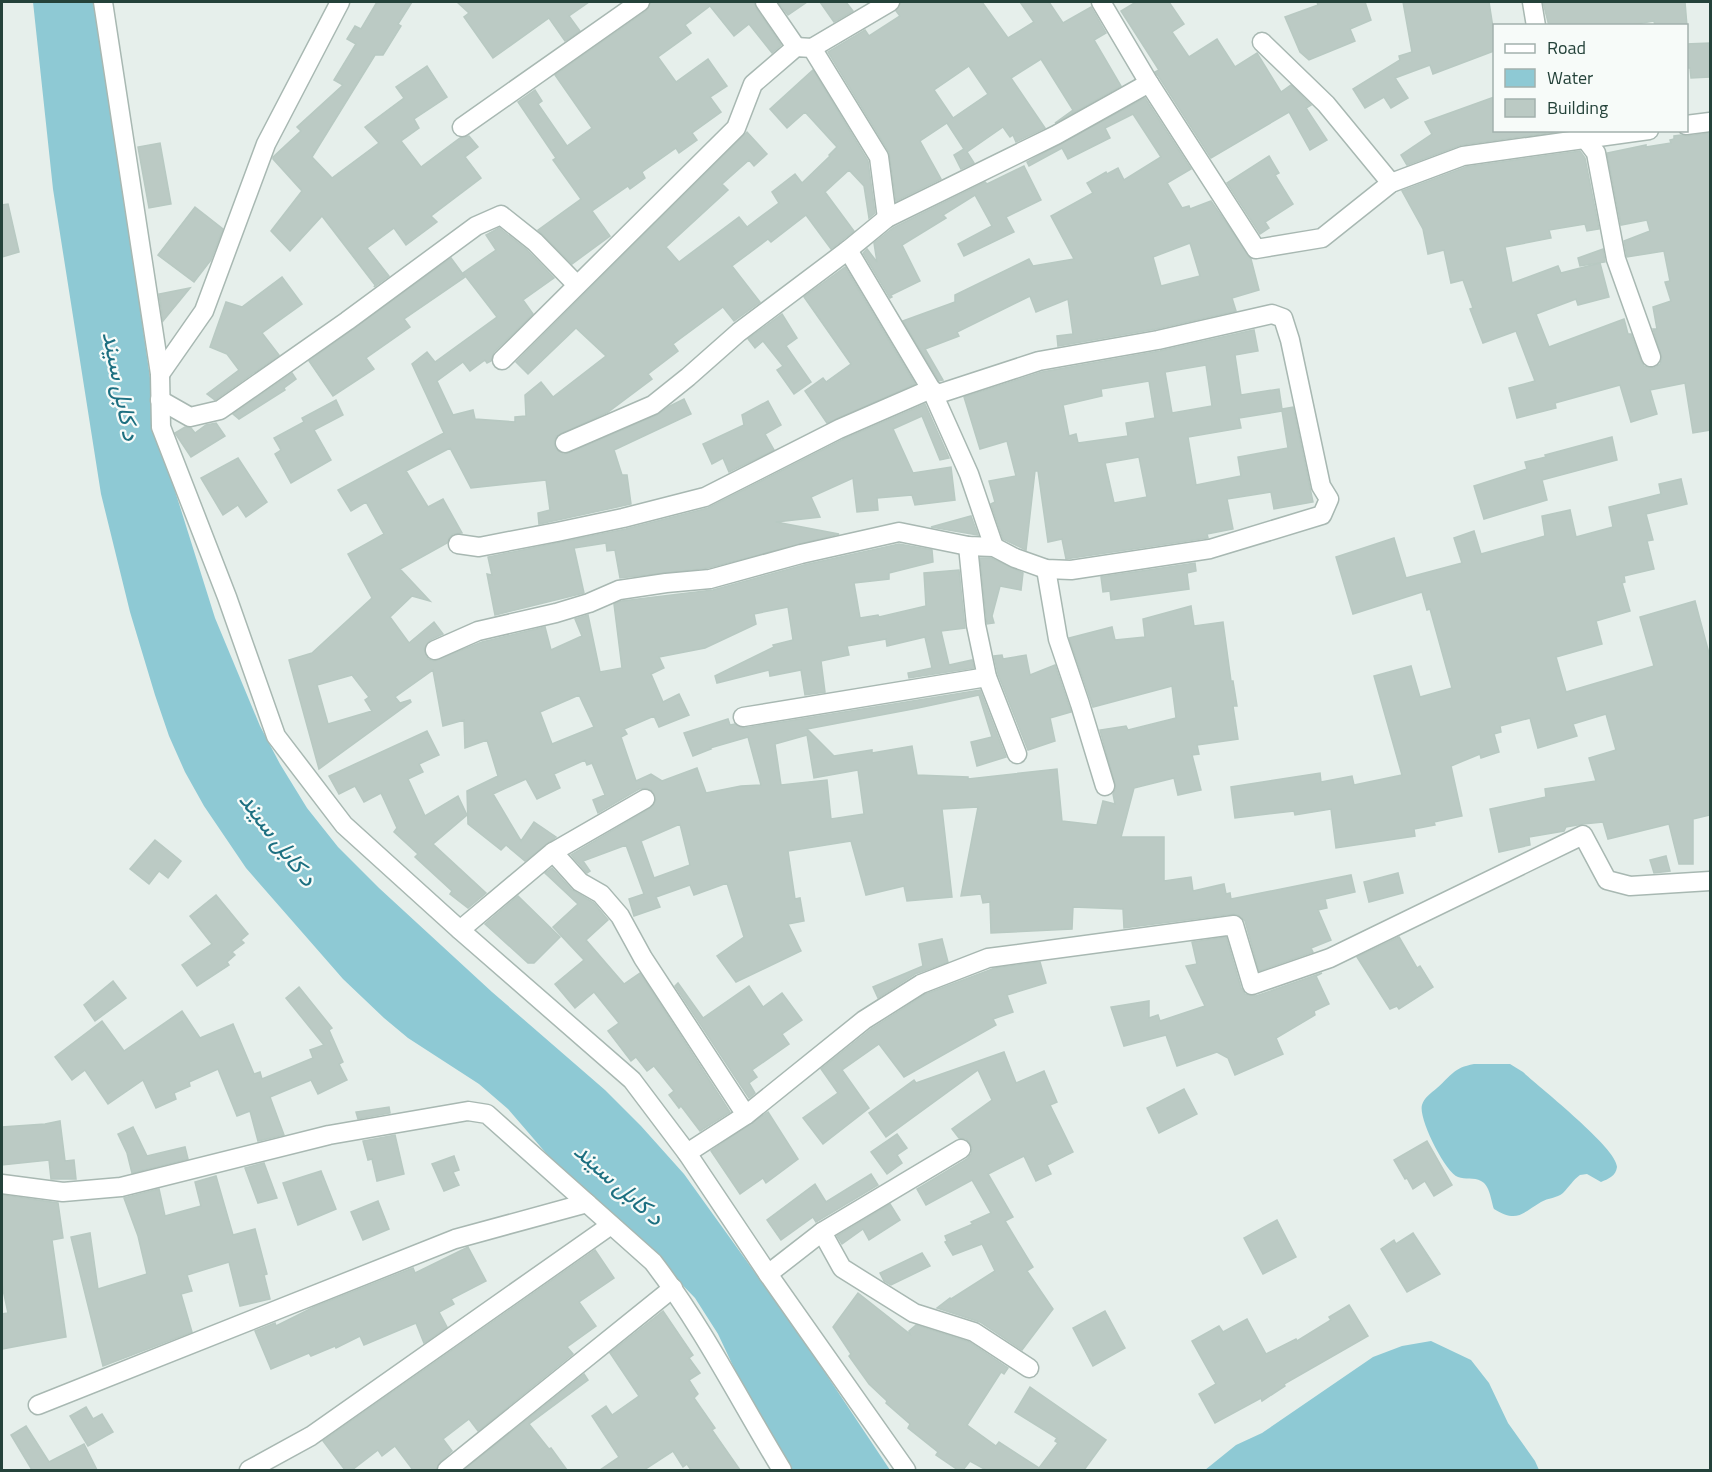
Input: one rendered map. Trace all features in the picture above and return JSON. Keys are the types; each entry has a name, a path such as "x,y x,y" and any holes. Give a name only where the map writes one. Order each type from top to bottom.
{"street":[{"path":"103,2 160,374 161,427 227,597 276,736 344,825 632,1080 687,1154 906,1470"},
{"path":"160,374 204,311 266,144 340,2"},
{"path":"462,127 640,2"},
{"path":"767,2 804,48 879,157 887,218"},
{"path":"502,360 736,128 753,84 804,48 890,2"},
{"path":"1101,2 1149,83 1256,249 1322,238 1391,183 1463,156 1583,135 1623,132"},
{"path":"1532,2 1536,24"},
{"path":"1262,42 1326,104 1391,183"},
{"path":"565,443 653,405 739,332 887,218 1056,135 1149,83"},
{"path":"1688,125 1710,122"},
{"path":"1583,135 1596,153 1616,259 1651,357"},
{"path":"160,400 190,417 220,410 347,321 476,226 501,215 535,242 577,285"},
{"path":"848,250 931,389 969,474 994,548"},
{"path":"435,650 478,631 556,613 589,603 619,590 711,579 801,554 899,532 968,546 994,548 1046,569 1071,570 1210,549 1322,515 1329,499 1321,486 1290,340 1283,318 1272,314 1158,339 1040,361 938,394 931,389"},
{"path":"458,544 479,547 623,518 705,497 839,429 931,389"},
{"path":"968,546 976,625 987,676 1017,754"},
{"path":"1046,569 1058,639 1105,786"},
{"path":"743,717 987,676"},
{"path":"460,930 553,852 645,799"},
{"path":"687,1154 746,1115 864,1020 921,984 988,958 1234,925 1252,985 1330,958 1583,835 1607,880 1630,886 1710,881"},
{"path":"553,852 580,882 601,894 620,916 643,958 746,1115"},
{"path":"2,1184 63,1192 122,1187 329,1135 468,1111 487,1114 653,1263 673,1288 782,1470"},
{"path":"768,1274 822,1232 961,1149"},
{"path":"38,1404 455,1239 587,1203"},
{"path":"249,1470 310,1436 611,1224"},
{"path":"822,1232 842,1268 914,1313 974,1332 1029,1368"},
{"path":"447,1470 673,1288"}],"water":[{"name":"د کابل سيند","path":"33,2 96,2 159,440 215,618 260,726 280,764 307,808 338,847 492,992 605,1090 684,1174 802,1338 890,1470 788,1470 759,1421 718,1334 695,1298 558,1167 508,1109 479,1084 408,1038 343,979 246,868 204,806 169,736 155,695 130,612 101,494 53,189"},
{"path":"1474,1064 1510,1064 1523,1072 1576,1118 1605,1147 1614,1158 1617,1167 1615,1173 1601,1182 1587,1174 1580,1175 1561,1195 1544,1201 1519,1215 1508,1216 1494,1209 1484,1183 1475,1179 1458,1177 1446,1165 1428,1132 1422,1112 1422,1105 1426,1098 1457,1070"},
{"path":"1431,1341 1471,1360 1489,1383 1508,1423 1539,1470 1205,1470 1236,1445 1262,1433 1373,1357 1402,1346"}],"building":[{"path":"377,2 412,2 398,24 401,26 383,55 375,55 312,157 332,178 379,143 365,127 404,98 396,87 427,66 447,97 414,119 419,128 401,141 421,167 460,138 469,136 478,147 465,157 481,178 431,216 437,222 406,245 394,228 367,248 389,276 374,287 375,285 322,216 290,251 271,231 302,191 273,157 301,131 297,127 343,85 334,80 356,44 347,39 355,26 361,29"},
{"path":"457,2 589,2 569,16 580,31 565,41 549,18 493,58 464,17 469,13"},
{"path":"651,2 754,2 781,45 772,53 749,24 734,36 710,6 685,25 691,33 658,57 676,82 708,59 727,86 710,97 721,112 692,133 697,140 679,153 676,148 642,172 645,178 630,189 628,186 592,211 610,236 572,264 538,230 581,199 553,160 556,158 518,102 535,90 542,101 538,104 567,146 592,128 555,75 646,11"},
{"path":"778,2 807,2 788,15"},
{"path":"820,2 846,2 853,11 834,22"},
{"path":"901,2 982,2 1008,38 1034,22 1020,2 1049,2 1063,23 1091,7 1106,33 1094,40 1121,86 1055,123 1073,110 1041,59 1011,78 1045,128 1016,142 1013,135 1010,137 1003,127 967,152 974,163 961,169 954,155 964,149 947,123 920,141 941,179 896,201 889,152 828,52 865,30 869,36 900,16 896,11","holes":["969,66 988,94 953,118 934,90"]},
{"path":"1136,2 1169,2 1184,24 1172,32 1189,57 1217,39 1235,67 1257,53 1281,92 1291,85 1311,105 1306,108 1327,140 1310,150 1289,112 1211,158 1155,72 1159,70 1121,11"},
{"path":"1317,2 1365,2 1371,20 1350,29 1355,41 1309,60 1300,52 1285,17 1318,5"},
{"path":"1403,2 1489,2 1493,28 1493,51 1433,74 1430,65 1395,78 1408,98 1391,108 1384,97 1365,108 1353,89 1400,60 1399,56 1412,52"},
{"path":"1543,2 1685,2 1687,24 1655,24 1654,21 1637,24 1548,24"},
{"path":"1710,43 1710,77 1691,78 1690,68 1688,68 1688,44"},
{"path":"813,70 868,161 875,213 869,218 864,186 849,170 825,192 854,231 831,249 806,215 771,242 768,239 732,266 760,302 734,321 723,307 673,344 678,351 648,374 652,379 608,412 556,436 555,448 563,454 569,453 657,415 684,399 691,414 614,450 622,475 627,475 631,504 539,524 538,513 550,510 546,480 471,488 450,448 406,471 428,507 443,499 462,533 453,534 447,543 400,569 430,601 412,596 390,617 409,643 434,622 443,634 430,640 424,649 428,659 434,661 482,642 545,627 551,650 582,636 575,619 588,615 600,672 622,668 614,604 622,601 713,590 804,565 899,544 932,550 933,562 889,573 889,579 854,583 860,618 878,615 879,617 926,606 924,573 959,570 965,628 941,631 949,665 972,660 974,668 909,678 908,673 932,668 925,637 887,646 886,639 847,646 849,655 821,661 825,692 805,695 801,670 770,676 769,670 717,683 715,676 774,647 773,645 793,640 788,607 754,614 756,624 705,648 659,657 664,668 651,674 663,702 679,694 689,715 659,727 654,716 624,729 627,734 621,737 636,781 651,774 662,781 697,768 706,793 741,786 761,785 748,737 710,748 693,756 684,733 728,719 730,725 735,724 745,728 980,690 1006,757 977,766 971,742 992,737 979,695 807,729 834,756 872,750 872,753 912,746 917,775 968,777 968,779 1057,769 1062,821 1097,825 1103,801 1115,804 1113,794 1116,788 1100,730 1126,726 1128,730 1176,718 1172,686 1093,707 1069,638 1112,627 1115,640 1145,637 1143,619 1191,606 1194,626 1223,622 1231,681 1233,681 1237,706 1233,706 1238,739 1197,745 1199,754 1192,755 1201,790 1178,795 1174,778 1134,788 1121,837 1164,837 1164,881 1191,877 1193,891 1224,884 1226,894 1230,893 1231,899 1351,875 1355,892 1325,899 1327,908 1318,910 1331,940 1311,948 1313,952 1259,971 1245,921 1233,914 1124,928 1123,909 1073,907 1072,929 991,933 990,902 983,903 981,894 961,896 978,807 942,809 952,897 907,901 904,886 866,895 851,841 788,851 795,899 800,898 804,921 788,924 801,951 736,982 717,956 744,937 727,883 694,895 690,885 656,897 660,907 634,916 629,899 644,894 626,845 583,861 590,871 587,873 571,855 651,808 656,800 651,790 639,789 598,813 593,800 605,795 592,763 587,765 585,760 554,774 560,788 537,799 526,779 493,794 521,841 534,822 556,837 525,861 506,845 501,850 468,824 467,791 498,776 487,740 465,748 464,720 443,726 433,670 395,697 400,703 410,700 411,702 319,769 289,660 312,653 372,598 348,554 384,534 366,502 351,511 338,490 444,433 412,364 427,352 435,362 497,317 463,273 496,250 486,235 499,228 527,250 554,278 523,300 533,314 494,352 491,361 487,363 485,360 470,371 463,362 437,381 453,415 473,410 475,419 515,422 515,417 526,416 525,395 541,382 553,397 606,356 576,328 528,374 516,362 747,132 767,154 754,166 749,160 722,184 728,190 666,247 679,262 739,217 747,227 779,203 772,192 795,174 802,183 837,147 805,112 787,128 770,109","holes":["352,675 369,697 365,700 372,711 328,724 317,685","579,695 594,727 552,744 540,712","807,735 814,778 858,770 864,814 831,819 827,780 781,785 775,744","680,824 690,865 654,878 641,841"]},
{"path":"1493,97 1493,132 1554,132 1461,145 1407,165 1401,155 1432,134 1425,122"},
{"path":"1145,98 1191,169 1167,183 1182,208 1189,206 1190,209 1211,201 1251,259 1259,290 1232,298 1236,311 1156,329 1058,346 1057,336 1073,334 1068,299 1036,312 1030,296 957,332 959,336 925,349 943,380 939,381 903,321 955,302 955,295 1029,259 1033,266 1074,259 1051,216 1093,193 1087,183 1106,172 1107,174 1118,168 1124,180 1161,157 1133,114 1105,128 1110,138 1068,159 1062,148 1029,166 1027,162","holes":["1190,243 1200,276 1161,286 1153,257"]},
{"path":"1710,133 1710,430 1693,433 1685,383 1650,390 1657,414 1631,422 1620,385 1555,403 1556,408 1517,418 1509,388 1535,381 1516,331 1483,343 1470,309 1473,308 1463,280 1451,283 1444,250 1428,254 1423,229 1402,191 1466,167 1580,151 1585,158 1599,229 1587,231 1585,224 1549,230 1551,238 1505,247 1512,283 1558,266 1561,273 1600,263 1609,297 1578,305 1576,299 1536,314 1549,347 1624,319 1628,334 1631,334 1644,366 1654,368 1660,364 1662,358 1653,329 1657,329 1653,307 1671,301 1665,282 1670,281 1664,251 1627,257 1624,241 1650,231 1647,220 1621,225 1607,153 1646,145 1646,147 1671,143 1670,140 1674,139 1674,136"},
{"path":"160,143 171,204 149,208 138,147"},
{"path":"1269,156 1279,173 1275,175 1293,204 1265,222 1269,228 1260,234 1227,183"},
{"path":"1024,166 1041,200 1006,217 1014,232 964,256 958,244 992,226 975,195 943,215 946,218 902,245 920,281 891,295 890,298 863,253 867,249 877,262 874,243 893,228 985,182 987,184"},
{"path":"8,204 19,252 2,257 2,205"},
{"path":"195,207 223,229 211,260 194,282 158,255"},
{"path":"1603,249 1605,262 1580,266 1578,258"},
{"path":"451,258 465,277 404,319 410,327 366,358 374,369 333,396 309,361"},
{"path":"845,267 915,384 827,423 805,391 823,378 826,382 851,364 804,297"},
{"path":"282,277 302,304 262,333 279,355 215,400 207,394 239,370 227,354 210,347 226,302 242,307"},
{"path":"190,288 163,321 159,294"},
{"path":"782,314 797,338 786,346 811,382 794,394 777,370 783,366 763,341 755,348 748,339"},
{"path":"1254,330 1258,351 1235,355 1241,395 1279,389 1282,409 1293,407 1313,502 1274,509 1271,492 1227,499 1233,529 1207,534 1208,538 1066,559 1062,539 1048,542 1038,471 1035,471 1026,550 1003,539 991,504 995,502 989,481 1016,476 1007,441 980,449 964,397 1042,372 1160,351","holes":["1206,365 1212,406 1172,413 1165,372","1149,381 1155,418 1126,423 1128,436 1078,443 1076,434 1069,436 1063,405 1102,396 1101,389","1282,411 1288,448 1238,457 1241,476 1196,485 1188,437 1241,428 1239,418","1139,457 1147,497 1114,503 1105,463"]},
{"path":"292,373 296,379 284,388 285,390 239,419 233,414"},
{"path":"336,400 343,415 314,430 331,460 291,483 275,454 281,450 274,438 304,422 302,418"},
{"path":"768,401 781,425 765,434 774,450 729,472 723,458 712,464 703,444 744,425 742,415"},
{"path":"925,404 949,458 940,460 922,416 893,429 913,473 951,467 955,500 915,505 912,495 877,498 878,510 857,512 853,478 811,497 820,517 776,522 839,534 708,568 620,578 615,550 607,551 606,543 574,548 584,593 495,615 487,574 492,575 488,557 626,529 708,508 844,439"},
{"path":"216,423 225,436 191,457 175,433 185,427 191,428 195,433 206,425"},
{"path":"1612,437 1617,460 1542,480 1547,500 1484,519 1474,486 1527,469 1525,462"},
{"path":"238,458 267,502 246,517 238,505 223,515 201,478"},
{"path":"1681,479 1687,504 1646,514 1653,540 1647,541 1654,569 1624,576 1625,582 1622,583 1630,611 1596,621 1602,644 1556,657 1566,692 1654,666 1640,617 1695,601 1710,657 1710,815 1693,819 1693,864 1679,864 1669,824 1608,839 1603,822 1583,824 1566,827 1564,831 1529,837 1530,845 1499,852 1490,809 1546,797 1545,789 1596,781 1589,758 1616,750 1606,714 1573,724 1577,736 1538,748 1530,718 1500,726 1501,732 1494,734 1499,752 1481,758 1480,754 1451,766 1462,816 1414,829 1415,836 1336,848 1331,809 1295,815 1294,811 1235,818 1231,787 1320,773 1321,782 1352,776 1354,785 1402,775 1374,676 1411,666 1420,697 1452,688 1430,609 1427,610 1422,592 1353,614 1336,557 1394,538 1406,578 1462,563 1454,538 1474,531 1481,554 1545,536 1542,516 1570,510 1576,537 1613,527 1609,507 1661,494 1659,484"},
{"path":"971,516 978,535 931,527"},
{"path":"980,558 991,558 1023,573 1021,590 1000,586 992,616 994,623 987,624"},
{"path":"1195,563 1196,571 1187,573 1189,589 1111,600 1110,591 1103,592 1101,577"},
{"path":"1002,655 1003,659 1026,655 1030,675 1055,665 1071,712 1050,718 1055,741 1028,750 998,674 994,656"},
{"path":"427,731 439,755 419,764 423,772 408,779 425,816 458,796 467,815 433,844 486,893 468,908 450,894 452,891 415,857 418,854 394,832 397,828 381,793 364,802 355,786 339,794 329,776"},
{"path":"155,840 181,861 168,878 159,871 149,884 130,869"},
{"path":"1666,856 1670,871 1654,873 1650,860"},
{"path":"552,868 572,890 594,903 608,920 586,940 624,984 640,973 730,1112 700,1131 681,1106 679,1108 669,1095 674,1091 654,1066 647,1071 636,1057 631,1061 608,1031 619,1023 594,992 575,1008 555,984 584,960 553,927 578,904 545,873"},
{"path":"1398,873 1403,893 1369,902 1364,882"},
{"path":"216,895 248,934 241,940 244,943 232,952 235,955 227,962 229,965 197,986 182,965 212,944 190,916"},
{"path":"518,896 560,937 534,963 528,963 485,924"},
{"path":"1226,937 1241,988 1245,994 1256,996 1322,973 1316,976 1329,1004 1314,1011 1315,1015 1276,1038 1283,1054 1235,1075 1228,1058 1217,1052 1177,1066 1166,1035 1124,1046 1111,1007 1149,1001 1149,1018 1158,1015 1160,1021 1205,1006 1186,966 1197,964 1192,942"},
{"path":"1399,937 1417,968 1420,966 1433,987 1399,1009 1397,1006 1390,1009 1357,957"},
{"path":"942,939 948,962 915,974 878,998 873,987 923,966 919,944"},
{"path":"1040,962 1046,983 1007,995 1013,1012 993,1019 996,1025 904,1077 879,1044 842,1070 869,1108 823,1144 803,1118 838,1093 821,1069 871,1029 926,994 995,968"},
{"path":"113,981 126,998 95,1021 84,1005"},
{"path":"678,983 703,1018 749,986 763,1007 782,993 802,1020 782,1034 789,1044 752,1070 757,1077 749,1083 755,1093 749,1098 675,986"},
{"path":"299,987 332,1028 329,1030 343,1062 339,1064 347,1080 318,1094 311,1080 270,1097 284,1135 258,1141 250,1111 237,1116 218,1069 189,1082 190,1086 174,1093 176,1099 156,1108 143,1080 108,1104 85,1070 72,1080 55,1057 102,1021 124,1051 182,1011 200,1038 233,1024 254,1074 260,1072 262,1079 313,1058 310,1050 324,1045 286,998"},
{"path":"1004,1052 1016,1083 1044,1071 1057,1102 1050,1105 1073,1152 1047,1165 1051,1174 1036,1181 1024,1156 988,1174 1013,1217 1005,1221 1033,1267 1027,1271 1053,1309 1022,1350 980,1322 937,1308 995,1271 982,1244 953,1255 945,1242 947,1241 945,1236 991,1213 972,1180 926,1205 917,1189 967,1159 971,1154 970,1143 966,1139 959,1138 952,1129 992,1100 978,1070 886,1137 869,1113 914,1080 916,1083"},
{"path":"1184,1089 1197,1114 1159,1133 1147,1108"},
{"path":"389,1107 390,1113 358,1119 356,1112"},
{"path":"768,1112 798,1159 766,1183 763,1178 740,1194 711,1151"},
{"path":"60,1121 65,1161 74,1160 76,1179 51,1179 49,1160 2,1165 2,1127"},
{"path":"133,1127 147,1156 185,1147 188,1159 132,1173 127,1153 118,1134"},
{"path":"897,1134 907,1148 897,1155 902,1163 887,1174 871,1152"},
{"path":"395,1135 404,1174 377,1181 372,1159 368,1160 363,1141"},
{"path":"1427,1141 1452,1185 1434,1196 1425,1181 1413,1189 1394,1160"},
{"path":"454,1156 459,1170 453,1172 459,1185 444,1191 432,1164"},
{"path":"264,1163 277,1198 258,1203 245,1168"},
{"path":"321,1171 336,1209 298,1225 283,1183"},
{"path":"871,1174 878,1185 816,1222 813,1217 781,1240 767,1220 815,1184 826,1202"},
{"path":"216,1176 233,1235 255,1229 267,1274 264,1275 270,1299 240,1306 229,1262 187,1275 192,1291 181,1294 192,1332 103,1366 71,1237 90,1233 98,1289 147,1274 138,1236 124,1198 159,1189 165,1216 201,1206 195,1182"},
{"path":"2,1195 58,1203 63,1238 52,1240 66,1337 2,1349 2,1314 8,1313 2,1285"},
{"path":"378,1201 389,1229 363,1240 351,1212"},
{"path":"890,1204 900,1220 869,1240 863,1229 842,1244 837,1236"},
{"path":"1277,1220 1296,1257 1263,1274 1244,1238"},
{"path":"1413,1233 1440,1274 1407,1292 1381,1249 1394,1240 1396,1244"},
{"path":"468,1247 486,1281 451,1299 454,1304 439,1312 447,1327 424,1343 416,1323 364,1345 360,1336 336,1348 335,1346 311,1356 309,1353 271,1369 255,1331 275,1323 276,1326 314,1307 413,1268 415,1273"},
{"path":"595,1250 614,1278 579,1302 596,1326 567,1347 573,1354 478,1431 469,1419 443,1439 452,1451 440,1462 436,1470 413,1470 395,1446 382,1456 378,1450 352,1470 345,1470 323,1441"},
{"path":"922,1253 930,1266 891,1285 884,1281 880,1273"},
{"path":"858,1293 910,1334 909,1331 916,1325 969,1342 1008,1368 1004,1374 1001,1372 967,1425 996,1446 999,1442 1039,1468 1058,1443 1055,1441 1057,1438 1015,1412 1030,1387 1106,1440 1084,1470 986,1470 970,1461 963,1470 958,1470 936,1455 938,1452 908,1428 910,1424 886,1403 887,1401 869,1384 849,1356 851,1354 833,1327"},
{"path":"1349,1305 1368,1336 1284,1384 1285,1386 1262,1401 1261,1398 1215,1423 1199,1394 1216,1384 1192,1341 1219,1326 1223,1332 1247,1319 1266,1354 1296,1339 1297,1341 1331,1320 1329,1317"},
{"path":"663,1311 693,1355 689,1358 700,1373 689,1380 698,1394 694,1398 715,1428 712,1430 740,1470 691,1470 687,1464 683,1467 673,1451 644,1470 600,1470 619,1457 592,1416 606,1406 612,1415 639,1396 610,1353"},
{"path":"1105,1311 1125,1348 1093,1366 1073,1328"},
{"path":"584,1374 588,1380 529,1424 567,1470 464,1470"},
{"path":"86,1407 93,1419 102,1414 113,1432 88,1446 70,1416"},
{"path":"26,1426 49,1462 84,1444 97,1470 32,1470 11,1435"}]}
